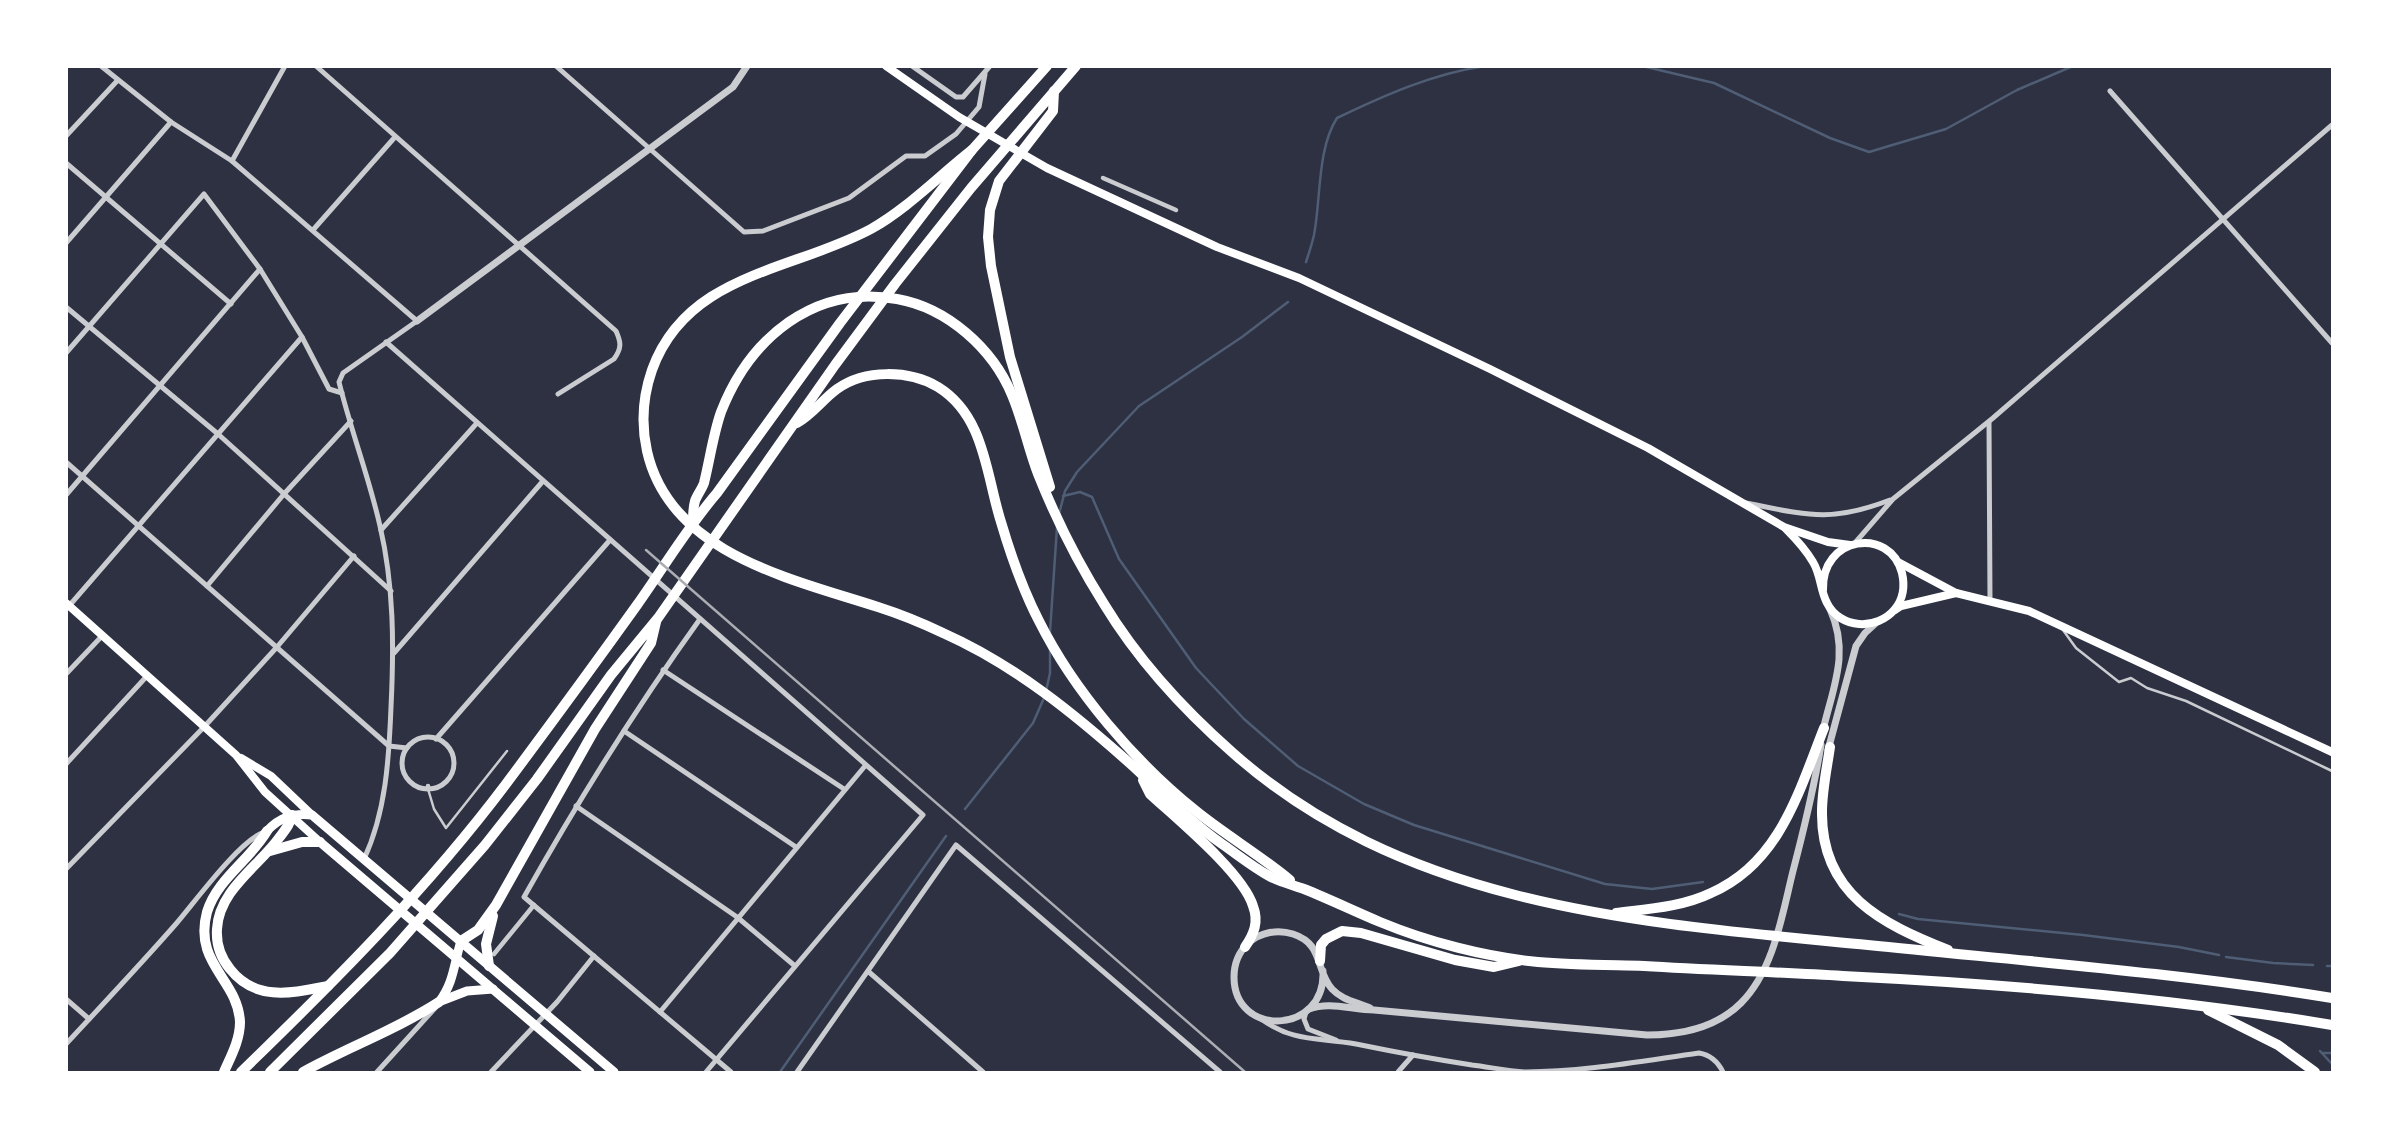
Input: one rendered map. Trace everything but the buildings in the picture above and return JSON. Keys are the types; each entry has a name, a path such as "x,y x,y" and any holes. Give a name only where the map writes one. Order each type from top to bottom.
{"highway":[{"path":"241,1073 374,939 435,872 505,786 638,603 693,522 871,282 975,147 1047,66"},
{"path":"270,1073 390,953 450,886 537,779 611,675 658,618 835,365 902,275 971,188 1076,66"},
{"path":"1052,505 1050,487 1010,357 989,251 989,224 999,181 1053,111 1054,91"},
{"path":"975,147 872,228 735,282 690,312 667,340 650,373 644,408 646,444 657,479 674,507 701,532 728,551 773,573 879,607 943,633 989,656 1056,701 1138,770 1162,796 1223,845 1270,877 1431,940 1522,960 1916,980 2201,1006 2333,1025"},
{"path":"693,522 695,500 702,490 712,441 723,408 732,390 766,342 803,312 840,299 867,296 912,302 937,314 972,338 1003,377 1065,534 1105,607 1166,686 1200,723 1237,757 1278,788 1350,833 1406,860 1471,884 1604,915 1786,938 2250,985 2333,998"},
{"path":"794,425 809,417 838,388 870,376 908,376 947,393 969,417 977,433 1000,521 1037,618 1064,664 1105,718 1172,791 1297,886"},
{"path":"461,941 478,930 496,905 568,775 651,643 658,618"},
{"path":"1604,915 1700,898 1730,883 1752,865 1773,841 1788,817 1824,728"},
{"path":"1830,747 1822,795 1822,824 1829,856 1838,874 1851,893 1878,918 1915,937 1961,955"},
{"path":"1138,770 1150,794 1229,869 1251,900 1255,927 1253,936 1245,947"},
{"path":"292,815 290,825 224,902 217,923 218,944 226,965 241,981 260,991 292,993 329,985"},
{"path":"224,1073 239,1034 239,1012 232,994 210,961 205,943 206,916 216,891 258,845 267,831"},
{"path":"269,851 302,842 320,842"},
{"path":"489,966 486,944 496,905"},
{"path":"1322,966 1321,945 1342,931 1361,933 1455,960 1494,967 1522,960"},
{"path":"303,1073 344,1050 400,1025 439,1002"},
{"path":"2201,1006 2278,1045 2315,1073"}],"main road":[{"path":"886,66 959,117 1036,162 1185,232 1299,278 1478,363 1636,442 1783,527 1828,542 1879,546 1898,562 1955,593 2029,611 2333,752"},
{"path":"1783,527 1814,564 1826,602 1833,612 1844,620 1855,624 1868,624 1879,621 1901,606 1955,593"},
{"path":"1823,590 1825,568 1840,550 1852,544"},
{"path":"1892,612 1899,604 1904,583 1898,562"},
{"path":"68,604 236,755 276,801 320,842 590,1073"},
{"path":"236,755 271,776 312,815 614,1073"},
{"path":"289,794 292,815"},
{"path":"276,801 277,820"},
{"path":"267,831 277,820 292,815 312,815"},
{"path":"441,946 461,941"},
{"path":"439,1002 453,977 455,958 461,941"},
{"path":"439,1002 474,989 493,989"}],"street":[{"path":"233,161 285,66"},
{"path":"316,66 616,331 621,341 619,352 614,359 558,394"},
{"path":"556,66 744,232 764,231 849,198 906,156 925,156 956,134 979,107 985,74"},
{"path":"364,859 372,840 388,773 393,653 391,591 368,475 339,382 343,373 733,87 747,66"},
{"path":"912,66 956,97 963,97 990,66"},
{"path":"103,67 171,122 233,161 417,321"},
{"path":"66,136 117,81"},
{"path":"2110,91 2333,343"},
{"path":"66,243 171,122"},
{"path":"1852,544 1893,499 1989,422 2333,125"},
{"path":"313,230 396,137"},
{"path":"66,163 232,304"},
{"path":"1103,178 1176,210"},
{"path":"66,353 204,194 260,269 302,337 329,389 342,393"},
{"path":"66,495 260,269"},
{"path":"66,307 160,383 391,591"},
{"path":"68,604 302,337"},
{"path":"386,342 923,815 706,1073"},
{"path":"207,586 351,421"},
{"path":"1989,422 1990,600"},
{"path":"381,530 477,423"},
{"path":"66,462 389,746 409,748"},
{"path":"393,653 543,481"},
{"path":"1742,502 1813,516 1832,516 1862,510 1893,499"},
{"path":"436,740 610,540"},
{"path":"66,869 204,727 277,647 354,556"},
{"path":"1259,1017 1272,1022 1286,1021 1308,1010 1333,1005 1357,1010 1657,1035 1699,1029 1730,1013 1747,996 1763,970 1788,891 1814,787 1840,659 1837,625 1826,602"},
{"path":"700,619 663,670 576,806 524,897 731,1073"},
{"path":"1814,787 1830,747 1856,646 1869,627 1879,621"},
{"path":"66,674 102,636"},
{"path":"663,670 844,789"},
{"path":"66,764 147,676"},
{"path":"624,731 796,847"},
{"path":"420,739 436,740 449,749 453,756 452,772 443,785 419,788 405,775 402,766 409,748 420,739"},
{"path":"660,1012 865,766"},
{"path":"576,806 737,917 795,966"},
{"path":"66,1044 221,870 250,840 267,831"},
{"path":"797,1073 956,845 1220,1073"},
{"path":"494,954 534,905"},
{"path":"1338,1041 1324,1042 1288,1034 1275,1029 1244,1005 1235,989 1234,970 1245,947 1263,934 1284,932 1305,940 1315,951 1327,983 1338,995 1374,1010"},
{"path":"491,1073 546,1014 594,956"},
{"path":"1322,966 1320,994 1304,1019 1308,1029 1338,1041 1521,1072 1579,1069 1699,1053 1716,1061 1723,1073"},
{"path":"869,972 983,1073"},
{"path":"66,999 89,1019"},
{"path":"377,1073 430,1016 439,1002"},
{"path":"1398,1073 1413,1055"}],"lane":[{"path":"2059,624 2076,648 2119,682 2130,678 2147,688 2186,701 2333,771"},
{"path":"428,787 434,809 446,828 507,751"}],"waterway":[{"path":"1306,262 1314,235 1326,144 1337,118 1428,80 1485,66"},
{"path":"1642,66 1714,83 1830,138 1869,152 1946,129 2017,90 2073,66"},
{"path":"1059,514 1065,491 1077,472 1139,406 1242,337 1288,302"},
{"path":"1063,496 1080,492 1092,497 1119,559 1196,668 1244,719 1298,766 1364,804 1414,825 1605,884 1652,889 1703,882"},
{"path":"1050,632 1057,527"},
{"path":"1046,691 1050,673 1050,649"},
{"path":"965,809 1033,723 1044,698"},
{"path":"780,1072 946,836"},
{"path":"1899,914 1918,919 2179,947 2219,955"},
{"path":"2226,957 2313,965"},
{"path":"2327,966 2332,966"},
{"path":"2320,1051 2332,1064"},
{"path":"2322,1053 2332,1053"}],"railway":[{"path":"646,550 1245,1072"}]}
